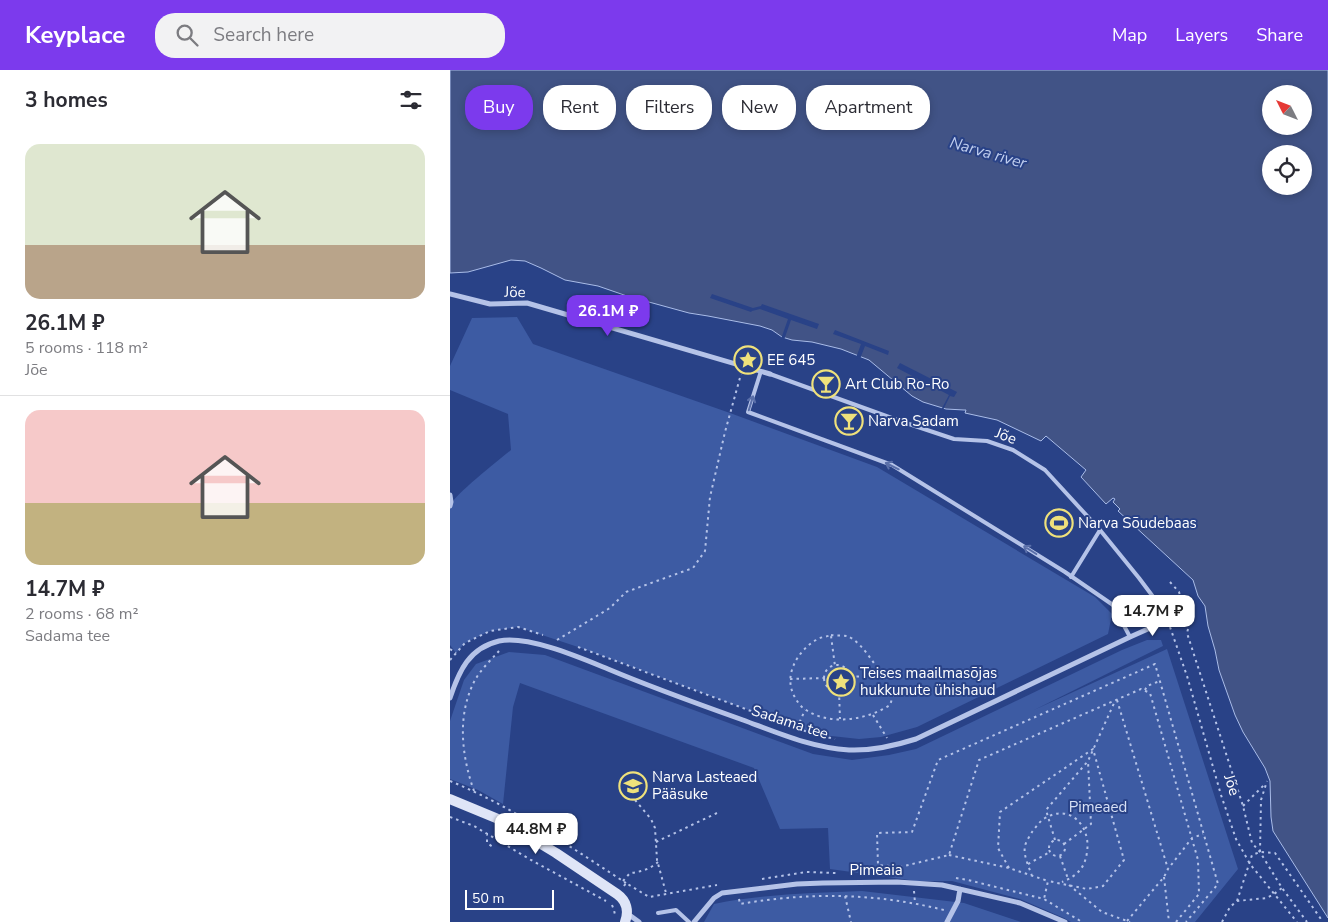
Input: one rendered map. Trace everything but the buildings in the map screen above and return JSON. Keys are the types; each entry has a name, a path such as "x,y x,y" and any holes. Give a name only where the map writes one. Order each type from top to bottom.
{"street":[{"name":"Jõe","path":"450,294 490,304 527,303 770,374"},
{"path":"450,495 452,502 450,506"},
{"name":"Sadama tee","path":"450,698 460,670 474,653 498,641 519,640 581,658 649,686 809,744 851,750 884,748 916,740 1168,620"},
{"path":"450,799 503,821 556,853 622,897 627,908 626,918 639,922"},
{"name":"Pimeaia","path":"694,922 714,898 722,893 805,883 897,882 942,885 1020,903 1064,922"},
{"path":"947,922 958,901 960,889"}],"lane":[{"path":"760,371 748,412 892,465 1113,605 1130,637"},
{"name":"Jõe","path":"770,374 900,421 954,438 987,441 1013,450 1045,470 1100,530 1160,606 1168,620"},
{"path":"1071,577 1100,530"},
{"path":"658,913 676,910 689,922"}],"path":[{"path":"557,640 610,608 626,592 693,568 705,551 710,497 743,367"},
{"path":"1170,582 1179,592 1189,625 1188,633 1243,806 1252,843 1307,922"},
{"path":"1123,624 1160,606 1182,602"},
{"name":"Jõe","path":"1168,620 1187,676 1236,839 1250,864 1297,922"},
{"path":"831,635 835,666"},
{"path":"831,635 847,636 858,644 882,675 893,696 890,705 882,711 859,719 827,719 805,710 792,694 789,679 793,665 804,650 816,640 831,635"},
{"path":"474,791 469,777 462,733 462,720 466,701 473,683 483,668 509,640"},
{"path":"575,646 813,734 840,740"},
{"path":"450,649 456,653"},
{"path":"900,867 898,875 896,871 879,870 877,832 912,832 938,760 1154,664 1218,884 1186,922"},
{"path":"835,666 846,669 850,677 846,688 839,691 834,691 827,686 825,678 828,670 835,666"},
{"path":"850,677 882,675"},
{"path":"789,679 825,678"},
{"path":"1145,691 1147,686 1160,681"},
{"path":"949,854 979,760 1141,689 1150,693 1198,860 1199,894 1176,922"},
{"path":"839,691 840,719"},
{"path":"1055,840 1046,810 1088,761 1116,700"},
{"path":"1116,700 1168,869"},
{"path":"797,728 805,710"},
{"path":"872,714 888,740"},
{"path":"878,865 900,867 949,854 1009,868 1048,881 1087,889 1103,886 1124,860 1093,749"},
{"path":"1009,868 998,848 1000,812 1093,749"},
{"path":"1064,844 1091,824 1088,761"},
{"path":"450,781 474,791 560,840 626,883"},
{"path":"1243,806 1267,781 1261,800 1260,852"},
{"path":"635,800 651,819 655,828 658,862 666,893"},
{"path":"656,842 717,813"},
{"path":"1032,876 1025,857 1025,846 1030,835 1045,818 1055,814 1064,814 1078,820 1085,830 1088,838 1088,849 1086,859 1074,877 1060,883"},
{"path":"450,817 474,826 531,860 610,903 614,910 613,919"},
{"path":"486,834 487,843 493,847"},
{"path":"1069,885 1102,912 1129,922 1192,838 1204,834"},
{"path":"1055,840 1060,840 1064,844 1065,851 1060,856"},
{"path":"1050,852 1050,846 1055,840"},
{"path":"1028,864 1050,852"},
{"path":"1050,852 1060,856"},
{"path":"1237,902 1252,855 1260,852 1275,853 1324,922"},
{"path":"1060,856 1068,880"},
{"path":"623,881 630,873 646,870 658,862"},
{"path":"1164,877 1169,922"},
{"path":"1044,899 1048,881"},
{"path":"914,883 915,903"},
{"path":"1222,922 1230,907 1237,902 1267,898 1282,888"},
{"path":"738,890 740,904 795,896 865,896 915,903 952,912"},
{"path":"845,896 851,922"},
{"path":"1072,915 1082,922"}],"green space":[{"path":"517,317 533,344 877,467 1095,597 1112,614 1108,634 917,727 881,737 859,739 813,734 584,649 518,627 490,631 465,643 456,653 450,645 450,506 468,486 511,450 508,414 450,390 450,366 472,318"},
{"name":"Pimeaed","path":"1147,640 1161,640 1163,646 1034,710 1167,649 1238,869 1195,922 1071,922 1020,899 952,881 916,881 830,869 828,828 780,829 754,768 520,683 513,707 503,804 478,790 450,779 450,721 464,680 476,664 509,652 545,655 813,754 852,760 916,749 1122,650"},
{"path":"862,891 964,903 1021,922 704,922 714,904 769,896"}],"water":[{"name":"Narva river","path":"450,70 1328,70 1328,918 1273,831 1270,781 1265,768 1235,715 1219,670 1205,606 1198,596 1193,580 1118,511 1120,509 1113,502 1115,499 1113,498 1106,504 1081,477 1086,470 1046,436 1041,441 997,420 965,413 966,410 946,409 923,402 912,396 869,360 841,349 782,337 772,330 760,326 689,313 598,286 565,280 525,261 511,260 468,272 450,273"}],"pier":[{"path":"712,294 753,308 762,304 819,324 817,329 791,320 784,340 781,339 788,319 760,309 751,312 710,298"},
{"path":"835,330 889,351 888,355 865,346 860,359 856,358 861,344 833,334"},
{"path":"900,363 957,392 954,397 950,396 943,410 941,410 949,395 897,368"}],"place":[{"name":"EE 645","path":"748,360"},
{"name":"Art Club Ro-Ro","path":"826,384"},
{"name":"Narva Sadam","path":"849,421"},
{"name":"Narva Sõudebaas","path":"1059,523"},
{"name":"Teises maailmasõjas hukkunute ühishaud","path":"841,682"},
{"name":"Narva Lasteaed Pääsuke","path":"633,786"}]}
